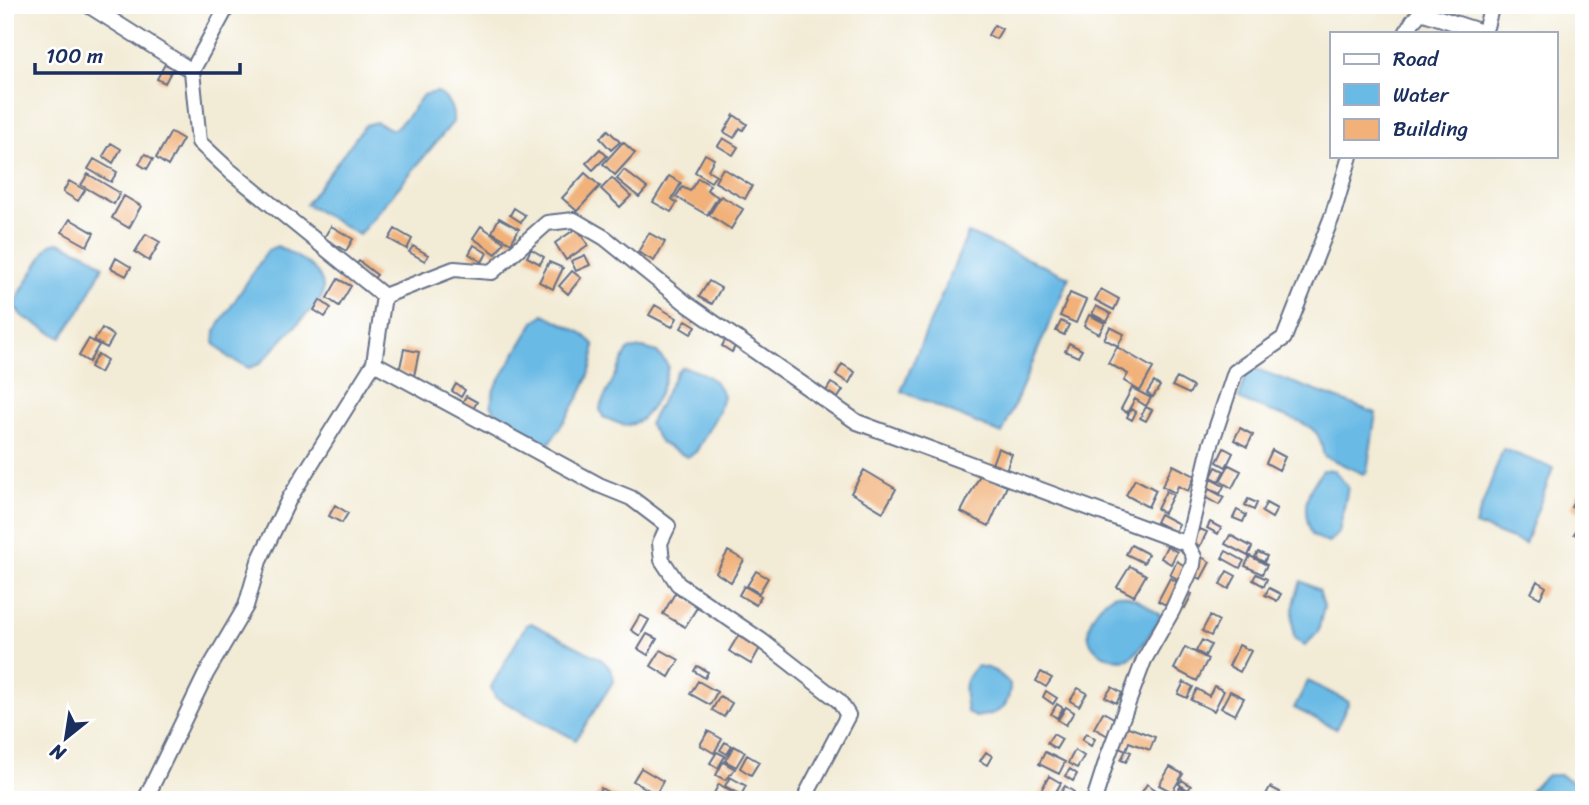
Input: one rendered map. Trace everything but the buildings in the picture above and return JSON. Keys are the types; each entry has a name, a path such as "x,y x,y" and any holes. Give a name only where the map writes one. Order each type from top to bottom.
{"street":[{"path":"88,5 192,71"},
{"path":"228,5 192,71 199,142 240,179 384,296"},
{"path":"1407,32 1421,12 1482,32 1492,5"},
{"path":"1187,544 1210,447 1235,372 1284,338 1333,214 1349,158"},
{"path":"384,296 454,269 492,272 547,223 574,220 605,238 687,304 857,422 1187,544 1194,557 1193,565 1172,611 1144,660 1094,800"},
{"path":"145,800 206,674 246,606 259,561 289,499 374,363 384,296"},
{"path":"374,363 599,485 631,498 668,526 660,543 662,560 678,584 773,650 839,701 848,715 807,793 809,800"}],"water":[{"path":"437,92 450,105 453,122 359,235 306,204 365,125 376,122 393,130 407,117 423,95"},
{"path":"968,233 1069,277 1002,434 901,391"},
{"path":"59,242 90,255 103,266 83,306 61,338 22,316 15,307 17,298 46,250 51,244"},
{"path":"277,246 303,260 317,272 322,280 321,299 260,364 249,368 229,358 214,343 215,331 268,250"},
{"path":"544,314 582,333 594,344 586,383 550,443 540,443 525,434 496,414 491,404 494,389 534,322"},
{"path":"643,348 657,352 668,365 660,393 648,412 632,424 624,425 603,417 601,404 628,350"},
{"path":"1248,366 1376,413 1367,472 1363,474 1324,456 1317,434 1303,423 1239,399"},
{"path":"683,367 712,379 723,395 719,411 696,452 687,457 661,443 649,424 677,372"},
{"path":"1503,449 1553,468 1525,544 1475,525"},
{"path":"1323,470 1334,470 1348,487 1339,533 1328,543 1312,535 1306,509 1312,486"},
{"path":"1301,581 1319,590 1324,606 1318,632 1305,646 1294,638 1293,630 1293,609"},
{"path":"1115,594 1140,601 1161,616 1142,646 1125,660 1111,658 1096,650 1088,634 1089,625 1099,607"},
{"path":"531,623 599,658 612,673 614,680 576,740 495,697 491,687 526,625"},
{"path":"977,666 995,671 1010,684 1008,699 1001,709 975,717 967,712 964,687"},
{"path":"1308,681 1349,702 1336,729 1294,708"},
{"path":"1547,775 1560,775 1573,782 1579,800 1530,800 1531,789"}]}
